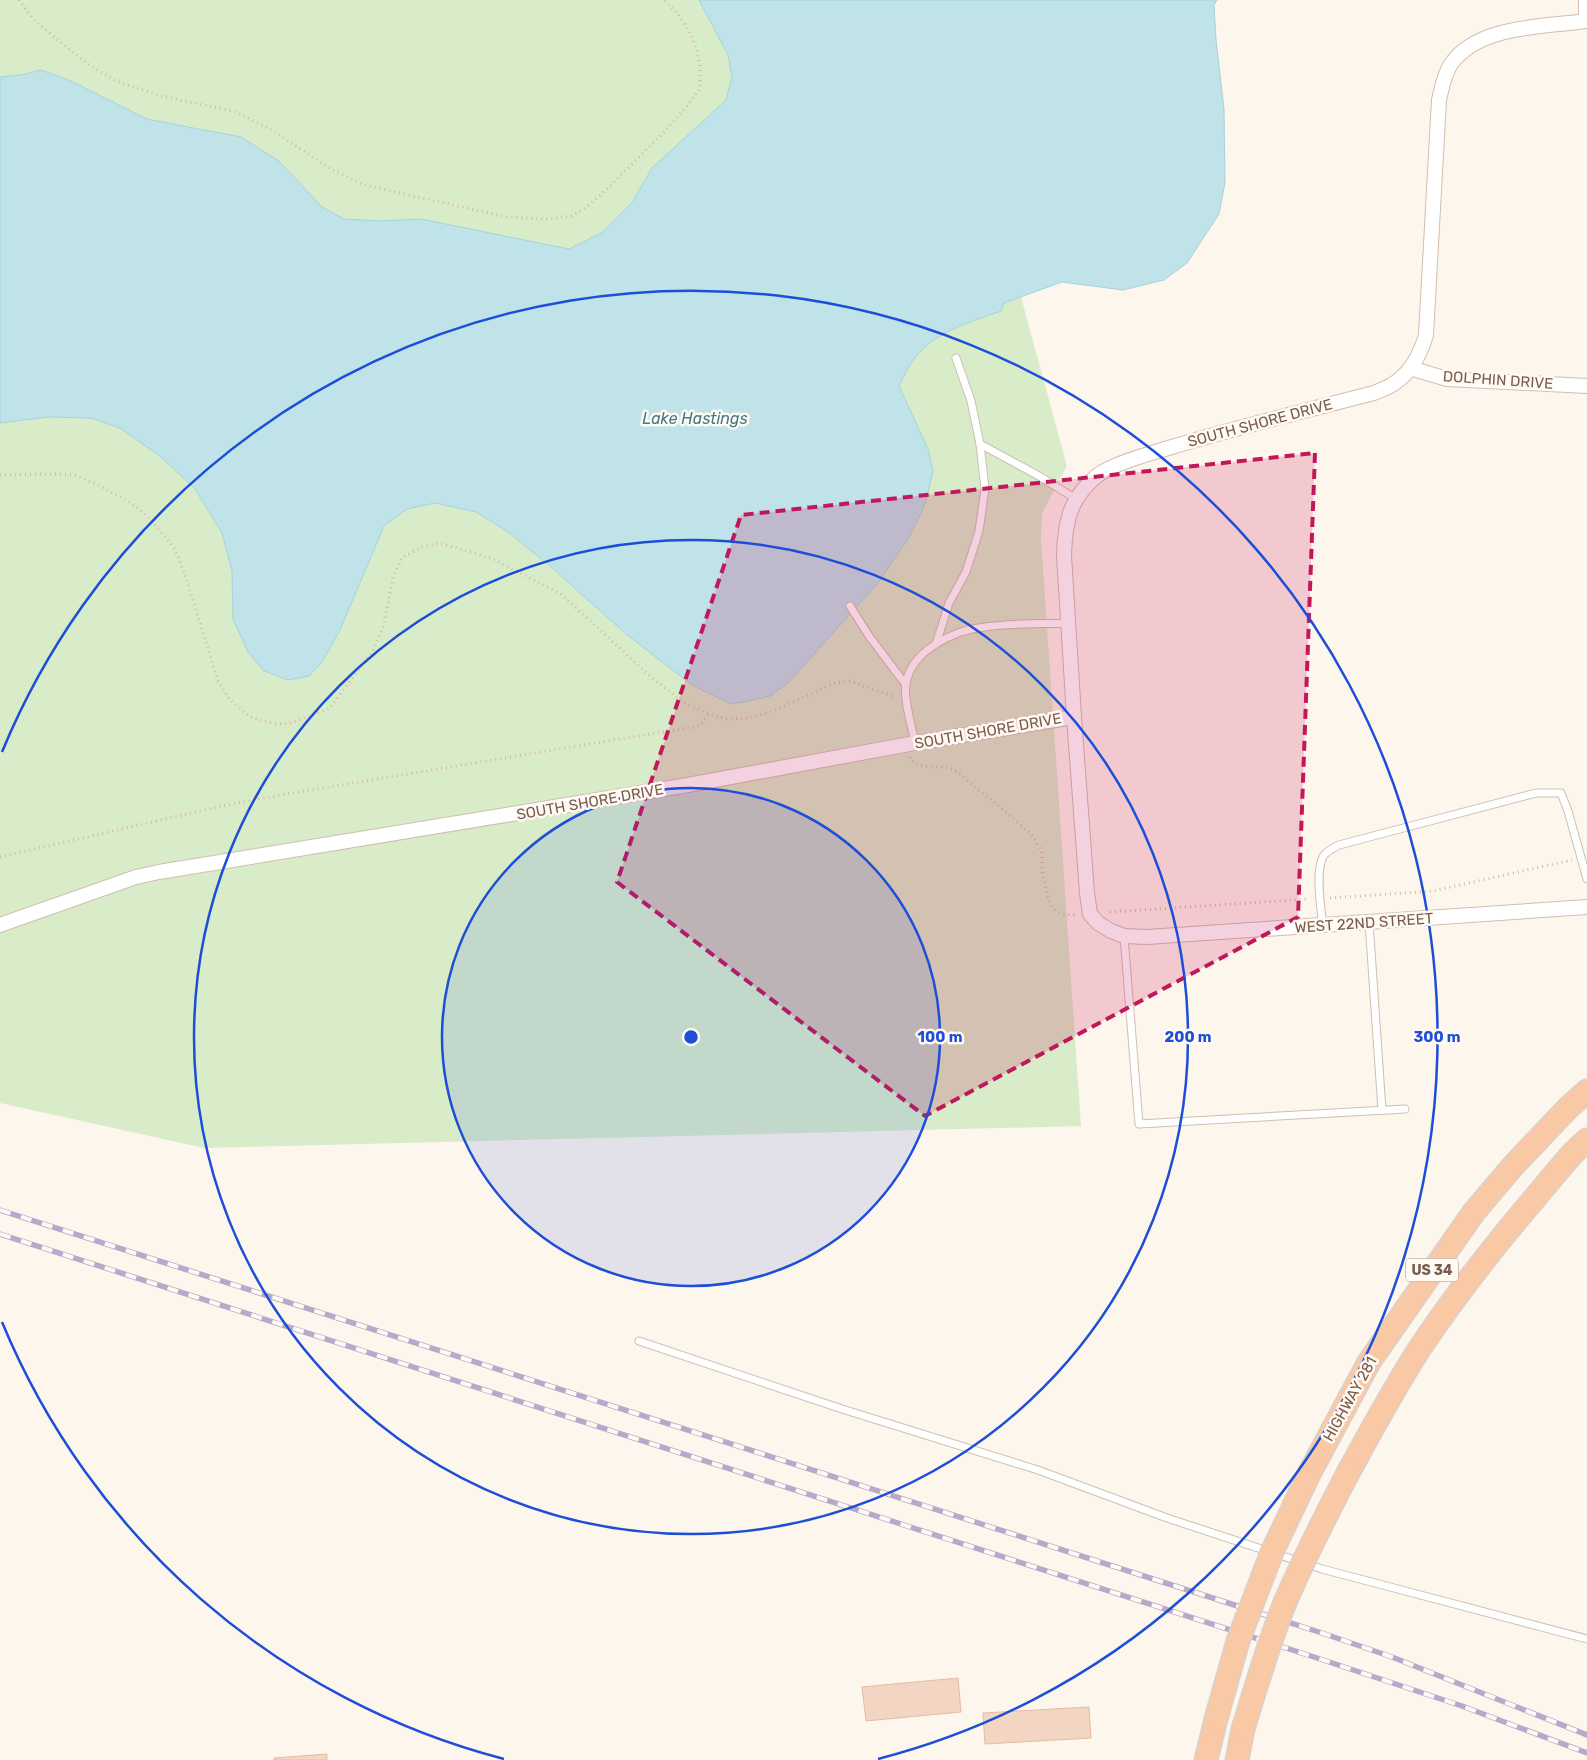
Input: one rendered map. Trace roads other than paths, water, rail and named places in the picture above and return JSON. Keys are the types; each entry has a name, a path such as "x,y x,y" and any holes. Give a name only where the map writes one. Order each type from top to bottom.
{"highway":[{"name":"HIGHWAY 281","path":"1206,1760 1241,1633 1272,1552 1310,1472 1369,1362 1474,1212 1513,1166 1568,1108 1587,1091"},
{"name":"US 34","path":"1237,1760 1243,1729 1266,1653 1284,1605 1315,1538 1388,1399 1420,1348 1492,1249 1573,1153 1587,1140"}],"street":[{"name":"SOUTH SHORE DRIVE","path":"0,925 136,877 159,872 688,785 910,744 1074,717 1064,555 1068,515 1076,499 1085,487 1100,473 1137,457 1205,436 1374,393 1396,382 1410,368 1421,350 1426,335 1438,100 1443,81 1451,64 1466,48 1486,36 1586,21 1586,0"},
{"name":"DOLPHIN DRIVE","path":"1410,368 1447,379 1587,386"},
{"path":"1074,717 1086,893 1090,914 1098,923 1110,931 1124,936"},
{"name":"WEST 22ND STREET","path":"1124,936 1141,937 1323,926 1587,907"}],"lane":[{"path":"936,644 948,603 966,572 979,531 985,489 980,444 971,401 956,358"},
{"path":"980,444 1039,476 1076,499"},
{"path":"850,606 869,636 906,685"},
{"path":"910,744 906,685 910,669 920,656 936,644 968,630 984,626 1069,623"},
{"path":"1323,926 1320,898 1320,864 1325,854 1339,844 1536,793 1561,793 1568,810 1587,879"},
{"path":"1369,922 1382,1110"},
{"path":"1124,936 1139,1124 1405,1109"},
{"path":"639,1341 842,1410 1038,1470 1166,1518 1322,1569 1587,1639"}],"water":[{"name":"Lake Hastings","path":"699,0 1217,0 1214,5 1224,109 1225,183 1219,214 1187,263 1164,280 1123,290 1062,282 1004,303 1001,311 939,336 918,354 899,386 928,449 933,471 925,504 910,536 877,584 789,682 770,696 731,704 692,685 626,634 551,567 507,531 476,512 435,503 407,509 384,526 340,630 322,662 309,676 288,680 264,671 248,652 233,619 232,571 222,533 195,489 161,457 120,428 91,418 47,417 0,423 0,77 21,75 41,70 71,81 147,119 241,137 279,161 322,207 344,219 380,221 421,219 569,249 603,232 633,201 652,168 726,100 732,77 728,55"}],"railway":[{"path":"0,1210 1322,1633 1392,1657 1587,1735"},
{"path":"0,1234 1314,1657 1462,1706 1587,1753"}]}
